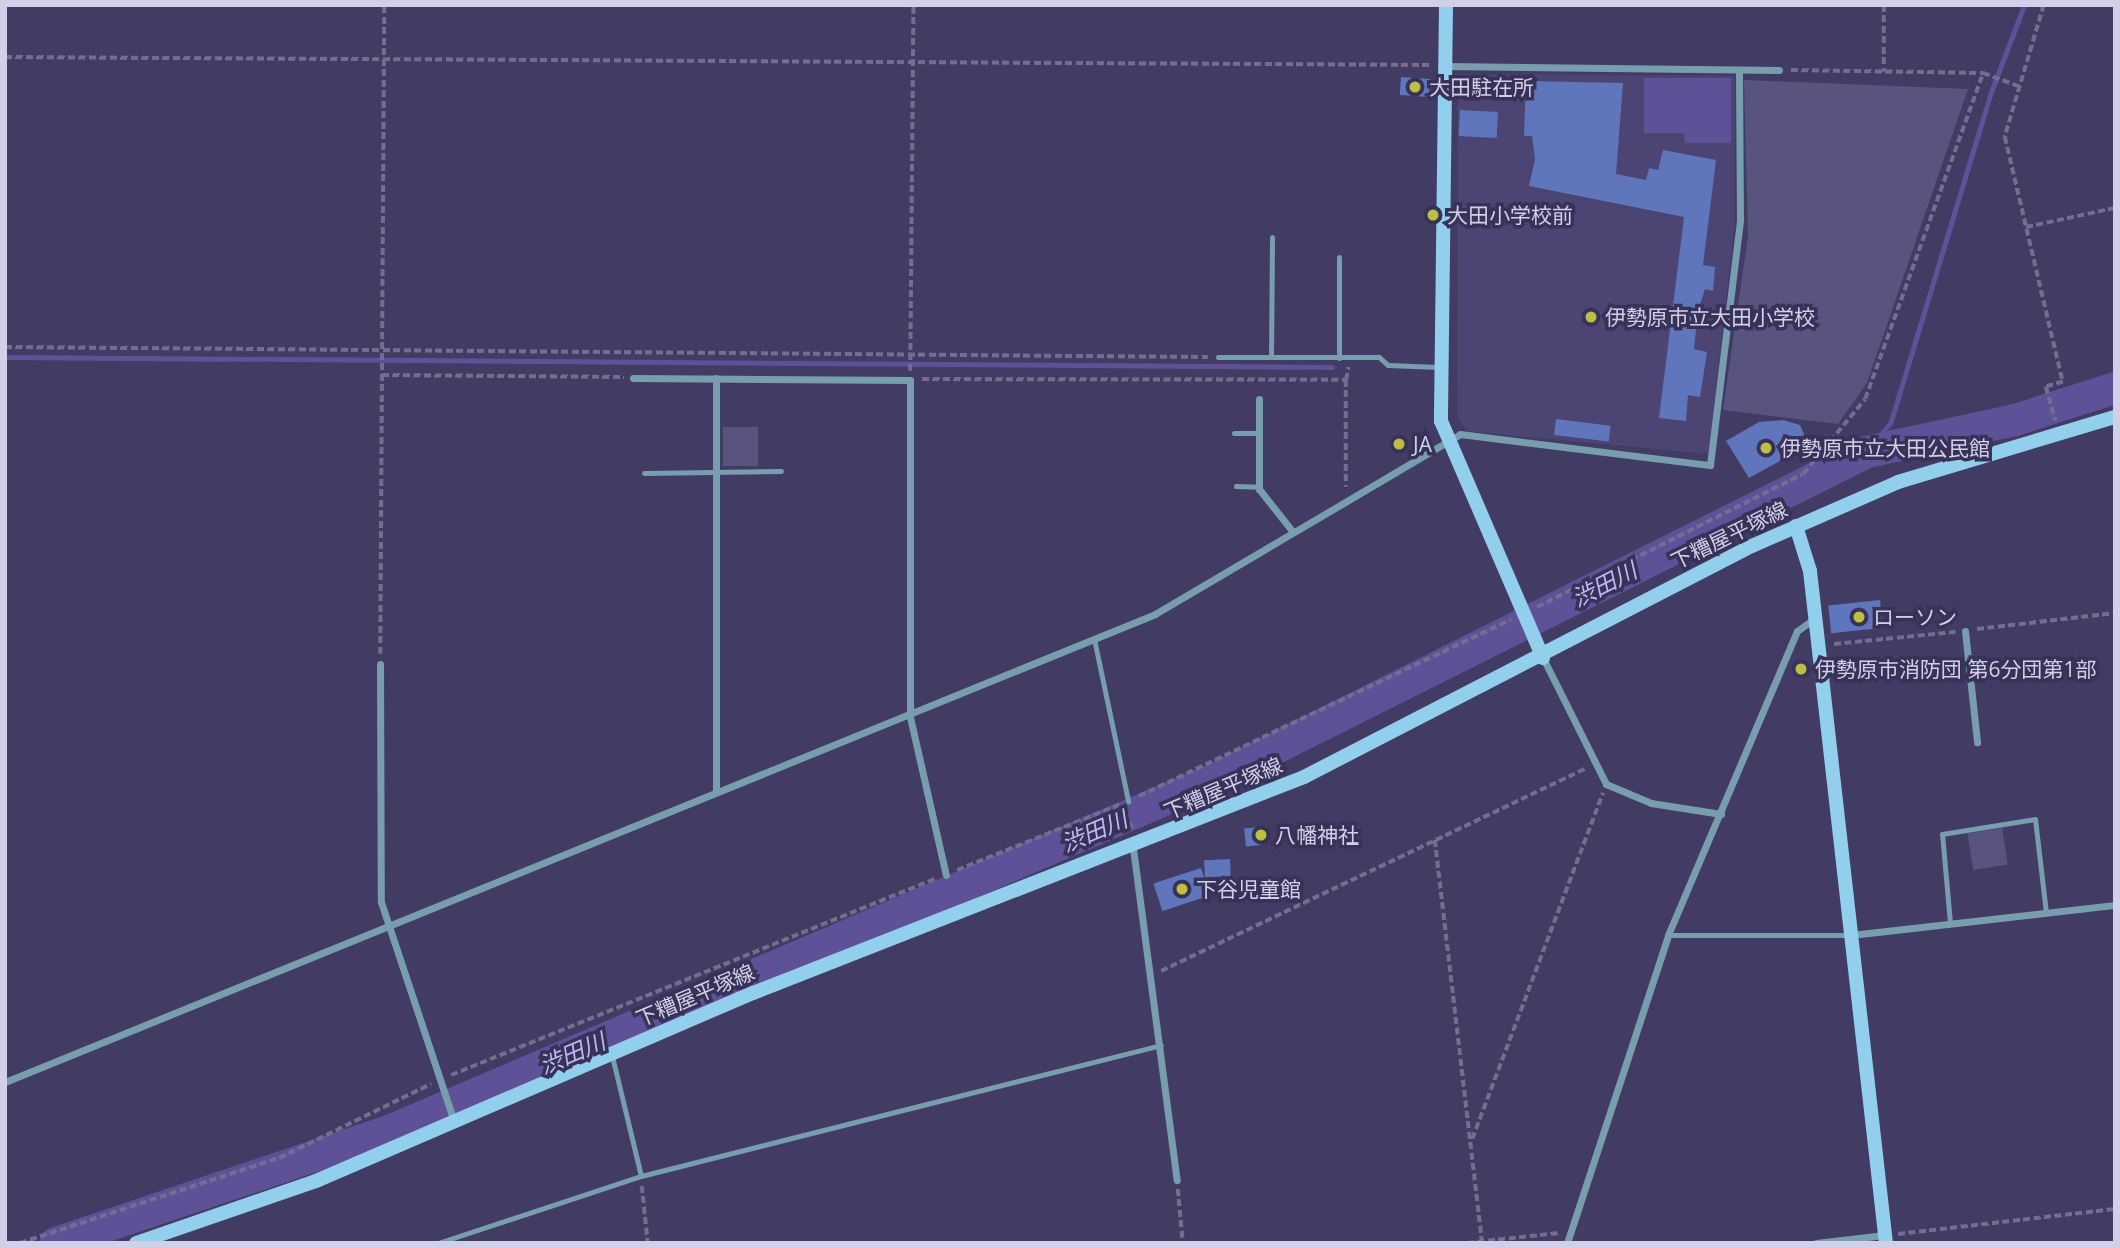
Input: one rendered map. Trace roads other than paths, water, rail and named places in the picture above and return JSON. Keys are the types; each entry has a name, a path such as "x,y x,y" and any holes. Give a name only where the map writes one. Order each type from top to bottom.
{"main road":[{"path":"1446,5 1442,367 1446,440 1543,658"},
{"name":"下糟屋平塚線","path":"136,1243 316,1181 612,1054 935,921 1136,847 1304,777 1543,658 1796,526 1898,482 2115,417"},
{"path":"1796,526 1815,619 1886,1239"}],"street":[{"path":"1445,65 1779,70"},
{"path":"5,1082 716,792 910,717 1155,614 1460,434 1710,465 1740,219 1739,70"},
{"path":"633,377 910,380 910,717 946,875"},
{"path":"716,378 716,792"},
{"path":"1259,399 1259,487 1293,531"},
{"path":"1567,1243 1668,935 1797,631 1815,619"},
{"path":"1965,631 1977,742"},
{"path":"1543,658 1606,784 1651,803 1721,814"},
{"path":"380,664 381,902 387,927 454,1122"},
{"path":"1136,847 1177,1180"},
{"path":"1851,935 2115,905"},
{"path":"1816,1243 1886,1239"}],"lane":[{"path":"1271,357 1272,237"},
{"path":"1339,257 1339,358"},
{"path":"1217,357 1348,358 1442,367"},
{"path":"1234,433 1259,433"},
{"path":"644,473 781,471"},
{"path":"1236,486 1259,487"},
{"path":"1094,639 1125,802"},
{"path":"1950,923 1942,834 2035,820 2046,912"},
{"path":"1668,935 1851,935"},
{"path":"438,1243 641,1176 1161,1045"},
{"path":"612,1054 641,1176"}],"waterway":[{"path":"1867,452 1891,421 1991,92 2024,5"},
{"path":"5,357 1332,367"},
{"name":"渋田川","path":"56,1243 389,1131 1216,778 1867,452 2015,420 2115,388"}],"place":[{"name":"大田駐在所","path":"1415,87"},
{"name":"大田小学校前","path":"1433,215"},
{"name":"伊勢原市立大田小学校","path":"1591,317"},
{"name":"JA","path":"1399,444"},
{"name":"伊勢原市立大田公民館","path":"1766,448"},
{"name":"ローソン","path":"1859,617"},
{"name":"伊勢原市消防団 第6分団第1部","path":"1801,669"},
{"name":"八幡神社","path":"1261,835"},
{"name":"下谷児童館","path":"1182,889"}]}
